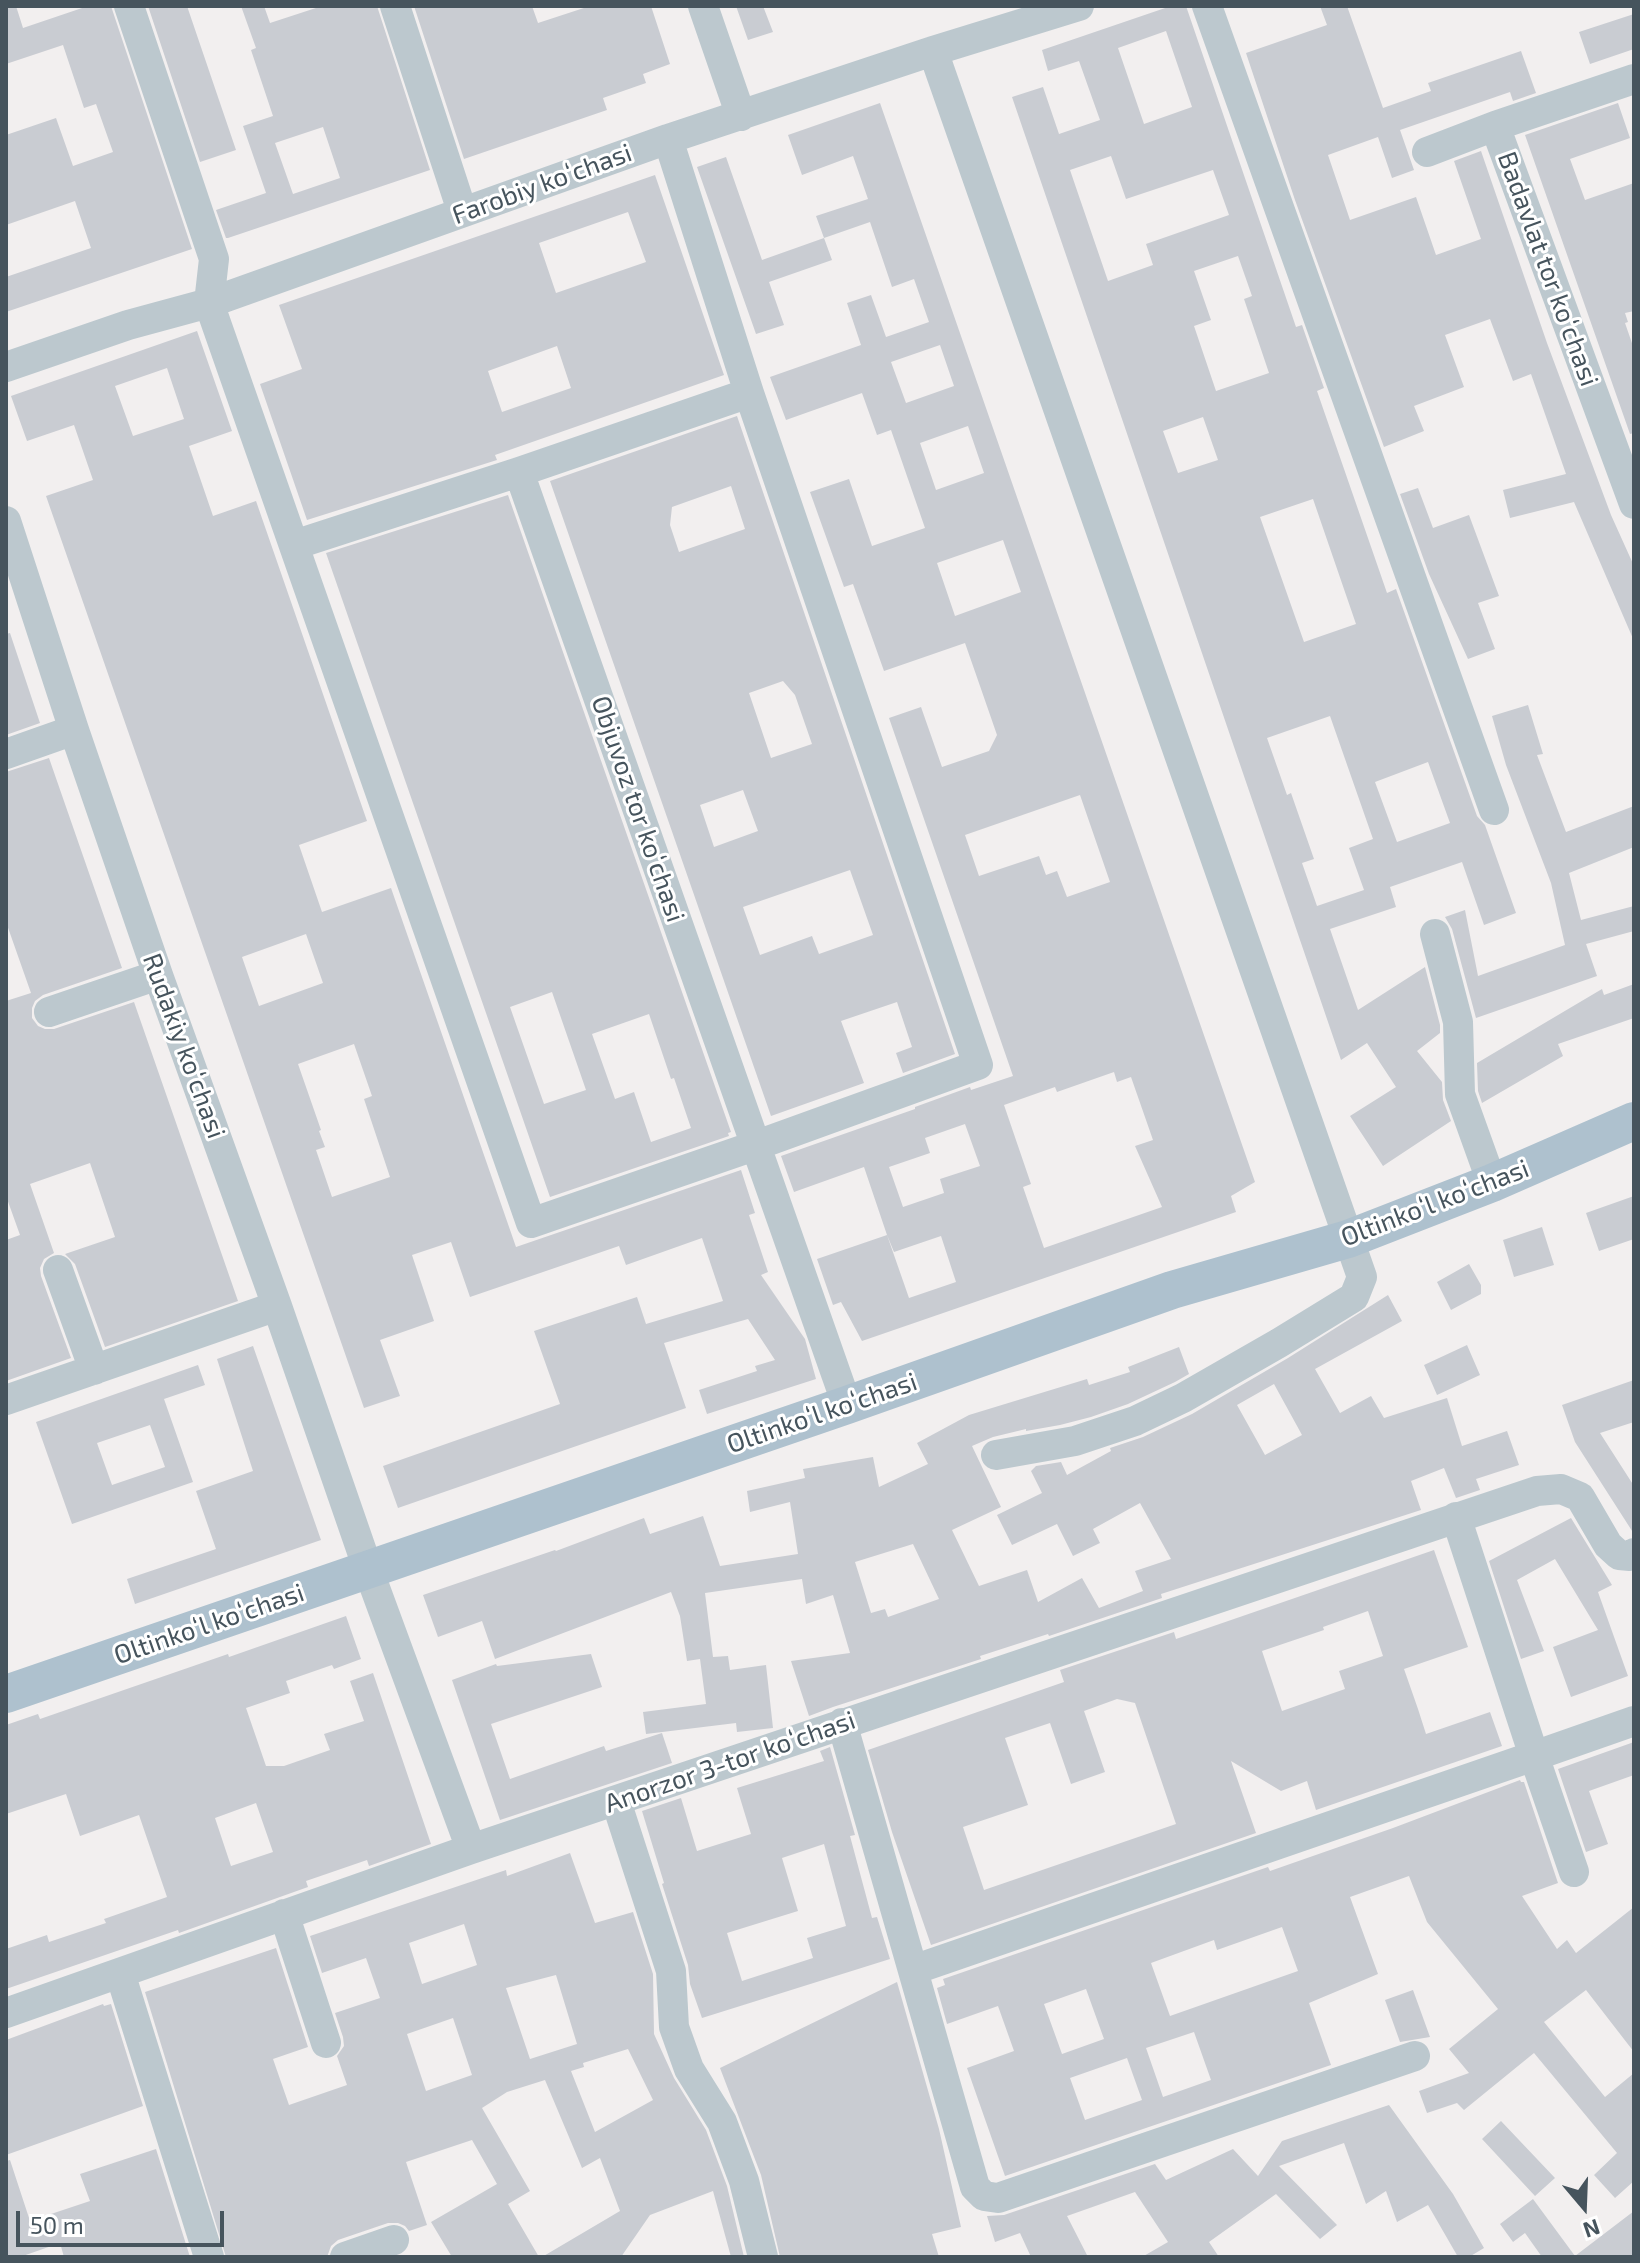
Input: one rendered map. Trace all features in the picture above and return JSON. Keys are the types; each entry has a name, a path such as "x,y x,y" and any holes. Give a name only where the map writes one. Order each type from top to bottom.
{"main road":[{"name":"Oltinkoʻl koʻchasi","path":"6,1694 1172,1290 1348,1239 1492,1183 1634,1121"}],"street":[{"path":"129,6 214,259 209,303 531,1223 978,1065 749,393 668,139"},
{"path":"395,6 462,211"},
{"path":"703,6 741,116"},
{"name":"Farobiy koʻchasi","path":"6,367 128,325 209,303 668,139 1079,6"},
{"path":"1207,6 1494,810"},
{"path":"933,51 1362,1277 1354,1297 1183,1398 1135,1421 1075,1441 996,1455"},
{"name":"Badavlat tor koʻchasi","path":"1634,79 1495,126 1634,504"},
{"path":"1427,152 1495,126"},
{"path":"294,545 749,393"},
{"name":"Objuvoz tor koʻchasi","path":"519,472 847,1405"},
{"name":"Rudakiy koʻchasi","path":"6,521 158,975 368,1569 471,1849"},
{"path":"6,754 74,730"},
{"path":"1435,934 1458,1022 1460,1094 1492,1183"},
{"path":"49,1012 158,975"},
{"path":"58,1270 94,1370"},
{"path":"6,1400 277,1306"},
{"name":"Anorzor 3-tor koʻchasi","path":"6,2013 471,1849 1537,1491 1561,1489 1580,1497 1608,1545 1619,1555 1630,1556 1634,1553"},
{"path":"1456,1517 1574,1872"},
{"path":"913,1970 1634,1721"},
{"path":"842,1723 975,2187 984,2196 998,2198 1415,2056"},
{"path":"616,1801 671,1971 674,2027 689,2069 722,2122 744,2181 763,2257"},
{"path":"284,1914 326,2043"},
{"path":"120,1973 209,2257"},
{"path":"345,2257 394,2240"}],"building":[{"path":"6,6 16,6 23,28 88,6 111,6 192,249 6,312 6,277 91,248 75,201 6,225 6,135 56,118 73,166 113,152 96,104 84,108 63,45 6,64"},
{"path":"148,6 187,6 236,150 200,162"},
{"path":"241,6 264,6 270,23 322,6 377,6 430,170 226,238 216,210 266,193 243,126 273,116 251,50 256,48","holes":["323,127 340,178 293,194 275,143"]},
{"path":"414,6 532,6 538,23 590,6 651,6 670,64 643,74 646,83 603,98 607,110 464,159"},
{"path":"736,6 763,6 773,32 748,40"},
{"path":"1171,6 1186,6 1296,327 1302,325 1324,388 1317,391 1387,593 1396,589 1477,816 1485,825 1516,913 1484,925 1462,862 1390,887 1396,907 1330,929 1358,1010 1425,967 1440,1025 1440,1033 1417,1051 1442,1082 1443,1100 1451,1121 1383,1166 1350,1116 1396,1087 1367,1043 1341,1060 1012,97 1043,87 1059,134 1100,120 1079,61 1048,71 1042,50","holes":["1166,31 1192,107 1144,124 1118,48","1111,156 1126,199 1213,170 1229,215 1146,244 1153,265 1108,281 1070,170","1238,256 1252,296 1244,299 1269,373 1216,391 1194,326 1211,320 1194,271","1203,417 1218,460 1178,473 1163,431","1313,499 1356,624 1304,642 1260,517","1330,716 1373,839 1349,848 1364,890 1317,906 1302,863 1314,859 1291,793 1287,795 1267,738","1428,762 1450,823 1397,842 1375,782"]},
{"path":"1320,6 1347,6 1383,108 1431,91 1428,83 1521,51 1536,93 1513,101 1510,92 1400,130 1414,170 1392,178 1378,137 1328,155 1350,220 1416,197 1436,255 1481,239 1454,161 1481,151 1547,343 1611,515 1634,566 1634,641 1574,502 1510,518 1503,490 1566,474 1531,374 1513,381 1490,319 1445,335 1464,387 1414,406 1424,431 1384,447 1246,53 1327,25"},
{"path":"1634,14 1634,49 1590,64 1579,32"},
{"path":"880,103 1255,1182 1231,1196 1236,1212 862,1341 841,1302 833,1305 817,1259 887,1235 864,1167 794,1192 781,1156 970,1087 971,1090 1013,1076 889,718 921,707 942,767 989,751 997,735 965,643 884,671 853,584 844,587 810,492 849,479 872,546 925,528 891,430 877,435 862,393 786,420 770,377 861,345 847,303 871,295 886,337 929,322 914,279 892,287 870,222 824,238 816,216 868,199 853,156 802,175 788,135","holes":["940,345 954,386 906,403 891,362","968,426 984,473 936,490 920,443","1003,540 1021,592 955,616 937,563","1080,795 1110,882 1067,897 1057,871 1046,875 1039,856 979,876 965,835","1114,1072 1117,1082 1131,1077 1153,1140 1135,1146 1162,1207 1044,1248 1023,1187 1031,1184 1004,1105 1055,1087 1057,1092","965,1124 980,1166 940,1179 944,1193 903,1207 889,1167 930,1153 925,1138","887,1235 894,1252 941,1236 956,1282 909,1298"]},
{"path":"1618,103 1630,138 1570,159 1585,200 1634,183 1634,311 1625,313 1628,322 1625,323 1634,349 1634,433 1630,434 1525,135"},
{"path":"726,157 762,260 824,238 832,260 769,282 784,325 756,334 697,167"},
{"path":"655,175 724,375 495,455 497,460 307,520 260,384 302,369 279,305","holes":["628,212 646,262 556,293 539,243","557,346 571,388 502,412 488,371"]},
{"path":"197,331 232,431 189,446 213,516 256,501 367,821 299,845 322,912 391,888 516,1247 741,1170 755,1213 749,1215 768,1272 761,1275 805,1339 816,1379 707,1414 699,1390 757,1371 755,1366 775,1360 748,1319 664,1343 686,1408 398,1508 383,1466 560,1404 534,1331 637,1297 646,1324 723,1301 702,1238 626,1265 619,1246 470,1297 451,1242 412,1255 434,1321 380,1340 400,1396 364,1408 46,496 93,480 74,425 27,441 11,396","holes":["167,368 184,419 133,436 115,386","306,934 323,983 259,1006 242,957","354,1044 372,1096 364,1099 390,1177 332,1197 316,1150 325,1147 321,1130 298,1064"]},
{"path":"737,416 955,1054 903,1073 896,1053 912,1047 897,1002 841,1021 864,1083 771,1116 550,481","holes":["731,486 745,529 679,552 670,525 672,507","783,681 795,695 812,744 771,758 749,693","743,790 758,831 714,847 700,805","850,870 873,935 819,954 812,936 760,955 743,907"]},
{"path":"1418,488 1433,528 1469,515 1499,596 1478,603 1495,649 1468,659 1429,574 1400,494"},
{"path":"508,495 731,1132 729,1136 550,1197 326,553","holes":["552,992 586,1090 544,1104 510,1007","649,1014 691,1128 651,1142 634,1092 615,1099 592,1034"]},
{"path":"10,633 40,723 6,735 6,634"},
{"path":"1528,705 1543,754 1537,755 1566,832 1634,806 1634,847 1569,873 1581,920 1634,906 1634,931 1586,944 1597,976 1476,1018 1452,929 1445,917 1465,910 1478,976 1565,945 1551,883 1506,765 1492,716"},
{"path":"49,758 122,968 43,995 35,1001 32,1018 38,1026 54,1029 134,1002 238,1301 105,1347 75,1264 65,1254 115,1237 90,1163 30,1184 54,1253 44,1259 41,1276 71,1358 6,1381 6,1240 20,1235 6,1196 6,1001 31,993 6,922 6,772"},
{"path":"1634,984 1634,1018 1558,1044 1563,1056 1482,1103 1478,1091 1477,1063 1602,989 1604,995"},
{"path":"1634,1196 1634,1239 1599,1251 1586,1213"},
{"path":"1542,1227 1554,1265 1514,1277 1503,1240"},
{"path":"1469,1264 1481,1285 1481,1294 1451,1310 1437,1282"},
{"path":"1388,1295 1402,1321 1315,1369 1340,1413 1371,1396 1384,1418 1447,1398 1462,1446 1507,1431 1519,1465 1476,1479 1480,1490 1456,1498 1444,1468 1411,1481 1421,1510 1161,1594 1162,1598 980,1656 981,1659 809,1716 791,1661 850,1653 833,1595 806,1604 802,1579 705,1593 713,1657 728,1656 730,1670 766,1665 773,1728 737,1732 736,1723 646,1734 643,1712 706,1704 700,1659 687,1661 680,1616 671,1592 495,1659 482,1621 438,1637 423,1595 644,1518 650,1534 703,1516 720,1566 798,1554 790,1502 750,1512 747,1491 805,1478 803,1469 873,1457 879,1487 928,1464 917,1443 969,1415 1087,1379 1089,1385 1130,1372 1128,1367 1179,1347 1189,1374 1175,1382 1091,1417 993,1437 972,1446 1001,1507 952,1530 979,1586 1027,1570 1038,1602 1082,1578 1099,1608 1143,1591 1135,1571 1171,1559 1140,1503 1093,1529 1100,1543 1073,1556 1057,1524 1012,1545 997,1515 1042,1493 1031,1471 1036,1466 1061,1462 1067,1475 1111,1451 1110,1448 1143,1437 1192,1414","holes":["1274,1384 1302,1435 1265,1455 1237,1405","913,1544 939,1599 888,1617 885,1609 871,1613 855,1562"]},
{"path":"1467,1345 1480,1375 1437,1395 1424,1365"},
{"path":"253,1346 321,1540 135,1604 127,1579 216,1549 196,1491 253,1471 217,1359"},
{"path":"198,1365 205,1385 164,1399 193,1482 72,1524 36,1422","holes":["150,1425 165,1467 112,1485 97,1443"]},
{"path":"1634,1380 1634,1422 1600,1433 1634,1486 1634,1534 1575,1442 1562,1405"},
{"path":"1571,1518 1612,1585 1598,1592 1628,1676 1571,1697 1553,1647 1598,1630 1555,1559 1517,1580 1544,1651 1521,1659 1489,1561"},
{"path":"1434,1550 1468,1647 1404,1669 1426,1734 1490,1712 1502,1746 1316,1810 1307,1781 1281,1791 1231,1761 1256,1833 931,1945 868,1750 1064,1682 1060,1670 1174,1632 1176,1639","holes":["1368,1611 1383,1656 1339,1671 1345,1689 1282,1711 1262,1651","1117,1699 1135,1703 1176,1824 984,1890 963,1827 1028,1805 1005,1738 1050,1723 1071,1784 1105,1772 1084,1711"]},
{"path":"346,1616 361,1659 334,1669 332,1665 286,1681 290,1693 246,1708 266,1766 284,1766 330,1750 324,1734 364,1721 350,1681 373,1673 431,1844 369,1866 367,1860 306,1881 308,1887 6,1989 6,1949 47,1935 49,1942 106,1923 104,1919 167,1897 139,1815 80,1836 66,1794 6,1814 6,1725 38,1714 40,1719 228,1654 229,1657","holes":["256,1803 273,1852 231,1866 215,1818"]},
{"path":"591,1654 602,1687 491,1724 510,1779 604,1746 606,1751 662,1733 672,1763 500,1820 452,1680 496,1664"},
{"path":"1634,1742 1634,1775 1589,1791 1608,1844 1586,1852 1558,1769"},
{"path":"830,1747 855,1835 850,1836 872,1918 877,1917 890,1959 702,2018 642,1811 681,1798 697,1851 751,1834 737,1788 824,1761 820,1751","holes":["824,1844 846,1926 807,1938 813,1958 742,1981 727,1933 798,1911 782,1858"]},
{"path":"1520,1780 1524,1782 1558,1883 1522,1896 1557,1949 1567,1940 1576,1953 1634,1907 1634,2052 1586,1990 1544,2022 1605,2097 1634,2073 1634,2181 1615,2198 1594,2175 1617,2153 1534,2053 1464,2110 1457,2103 1427,2113 1419,2091 1469,2073 1449,2049 1498,2009 1427,1922 1409,1876 1350,1897 1378,1974 1309,2003 1331,2065 1005,2176 967,2068 1014,2051 998,2006 947,2024 937,1988 945,1985 943,1979 1268,1867 1270,1871","holes":["1282,1927 1298,1971 1170,2016 1151,1963 1214,1940 1217,1950","1086,1989 1104,2039 1062,2054 1044,2004","1194,2032 1211,2080 1163,2097 1146,2048","1127,2058 1142,2100 1085,2120 1070,2078"]},
{"path":"570,1853 595,1923 633,1912 653,1974 654,2034 674,2078 706,2130 727,2186 744,2257 731,2257 713,2191 650,2215 621,2257 542,2257 620,2211 600,2158 582,2168 545,2080 507,2092 482,2108 530,2191 508,2204 539,2257 452,2257 431,2222 497,2184 472,2140 406,2162 427,2225 409,2231 398,2223 388,2223 338,2240 331,2246 327,2257 226,2257 145,1992 276,1948 308,2047 273,2059 289,2105 347,2085 337,2056 344,2046 335,2013 380,1998 366,1958 322,1973 310,1936 506,1870 507,1876","holes":["464,1924 477,1965 422,1984 409,1943","556,1975 577,2044 530,2059 506,1988","453,2018 472,2075 426,2091 407,2034","628,2049 653,2100 595,2132 571,2071 584,2067 583,2063"]},
{"path":"897,1982 939,2129 961,2227 932,2234 939,2257 780,2257 761,2175 720,2068"},
{"path":"1413,1990 1430,2037 1400,2042 1385,2000"},
{"path":"103,2004 111,2004 143,2106 6,2155 6,2040"},
{"path":"1389,2105 1453,2194 1484,2248 1469,2257 1458,2257 1428,2205 1397,2222 1386,2191 1366,2204 1344,2143 1279,2166 1337,2225 1320,2239 1276,2194 1209,2242 1219,2257 1142,2257 1168,2242 1135,2192 1067,2216 1088,2257 1031,2257 1020,2233 995,2242 987,2216 1004,2215 1155,2164 1166,2180 1233,2149 1258,2176 1282,2141"},
{"path":"1501,2121 1555,2178 1535,2196 1482,2139"},
{"path":"156,2149 190,2257 64,2257 60,2243 20,2257 6,2257 6,2161 10,2160 30,2221 90,2201 80,2174"},
{"path":"1533,2199 1575,2256 1634,2211 1634,2257 1542,2257 1525,2233 1513,2242 1500,2224"}]}
